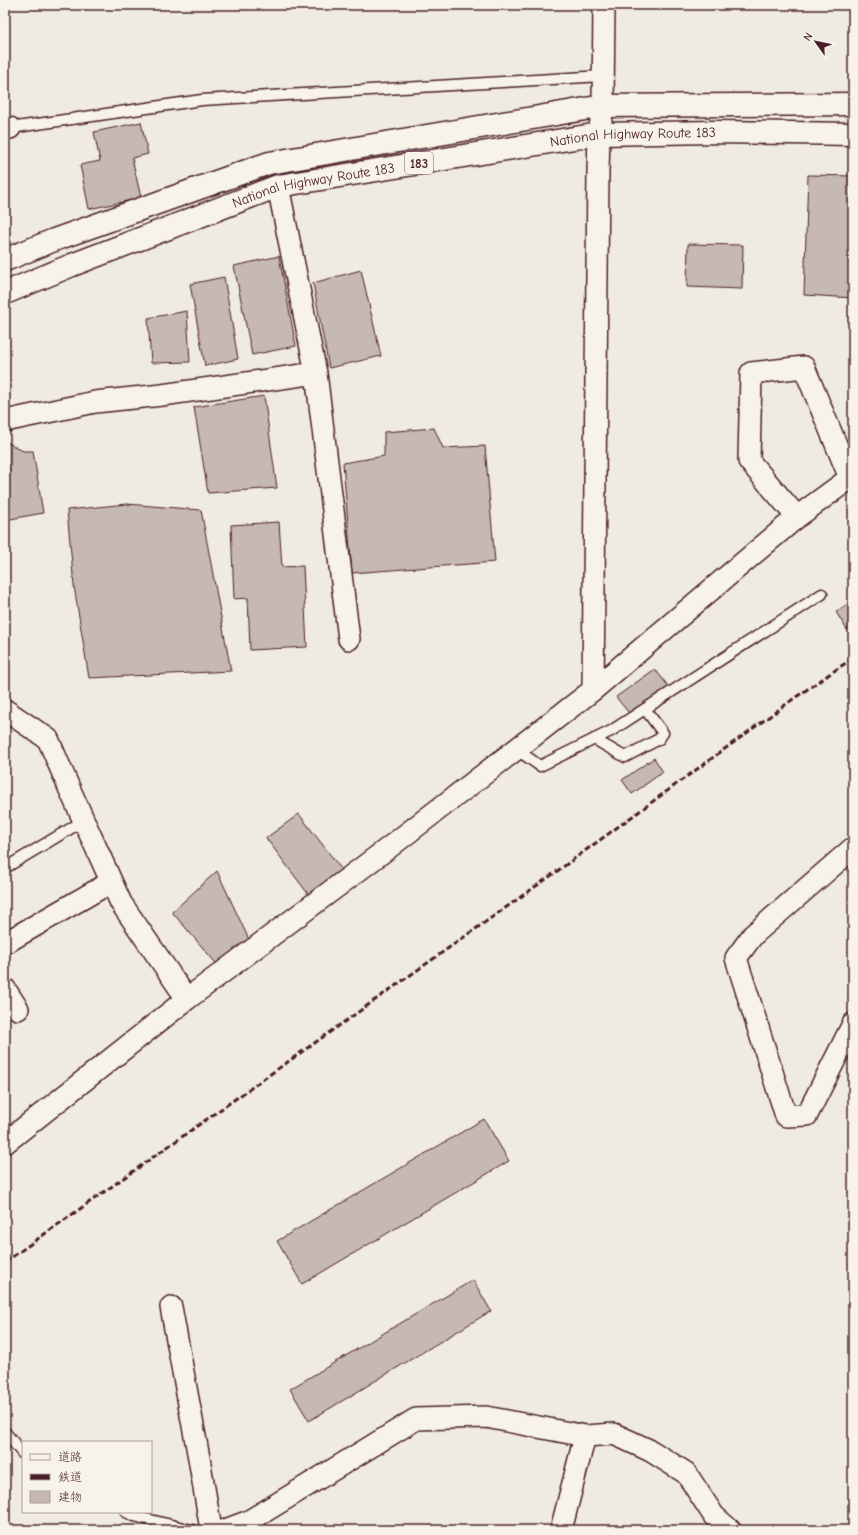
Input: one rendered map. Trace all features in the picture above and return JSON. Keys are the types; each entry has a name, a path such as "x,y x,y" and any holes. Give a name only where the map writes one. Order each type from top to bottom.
{"highway":[{"name":"National Highway Route 183","path":"5,260 54,240 269,163 603,106 853,104"},
{"name":"National Highway Route 183","path":"5,293 72,265 278,186 600,134 715,132 853,134"}],"street":[{"path":"593,690 600,134 603,106 602,76 604,5"},
{"path":"278,186 316,373 349,639"},
{"path":"5,1143 187,999 387,849 593,690 797,517 852,477 804,367 751,373 749,461 797,517"},
{"path":"5,422 95,402 162,395 316,373"},
{"path":"5,710 48,739 83,821 121,903 187,999"},
{"path":"853,848 753,935 736,958 786,1116 807,1115 853,1024"},
{"path":"5,943 111,882"},
{"path":"5,989 18,1009"},
{"path":"171,1308 200,1458 211,1530"},
{"path":"225,1530 249,1521 416,1419 486,1417 585,1436 614,1434 651,1451 686,1473 712,1523 730,1530"},
{"path":"561,1530 585,1436"}],"lane":[{"path":"7,129 202,100 602,76"},
{"path":"516,749 540,766 611,731 822,594"},
{"path":"594,739 625,757 659,739 663,733 646,709"},
{"path":"5,868 83,821"},
{"path":"5,1432 22,1453"},
{"path":"128,1513 134,1516 192,1530"}],"building":[{"path":"141,122 148,154 132,158 141,198 89,209 80,165 100,161 94,132"},
{"path":"808,175 853,176 853,298 804,295"},
{"path":"688,244 743,245 742,289 687,287"},
{"path":"279,256 296,346 252,355 234,266"},
{"path":"361,270 381,356 329,368 313,283"},
{"path":"224,277 238,359 205,366 190,284"},
{"path":"187,311 190,362 151,363 148,318"},
{"path":"264,396 277,488 208,493 194,407"},
{"path":"434,428 443,448 485,446 495,562 352,573 343,463 384,456 384,432"},
{"path":"5,441 23,451 33,451 43,513 5,520"},
{"path":"127,504 201,510 231,671 89,678 74,586 67,510"},
{"path":"279,522 282,567 303,566 307,647 250,650 248,598 234,599 231,525"},
{"path":"853,601 853,626 847,630 836,612"},
{"path":"655,669 672,691 632,717 616,697"},
{"path":"654,758 663,772 632,794 622,780"},
{"path":"299,814 342,870 312,899 266,838"},
{"path":"217,871 252,946 221,969 172,912"},
{"path":"484,1119 509,1161 302,1284 277,1241"},
{"path":"473,1280 491,1311 309,1421 290,1389"}],"railway":[{"path":"5,1262 556,872 796,697 853,658"}]}
